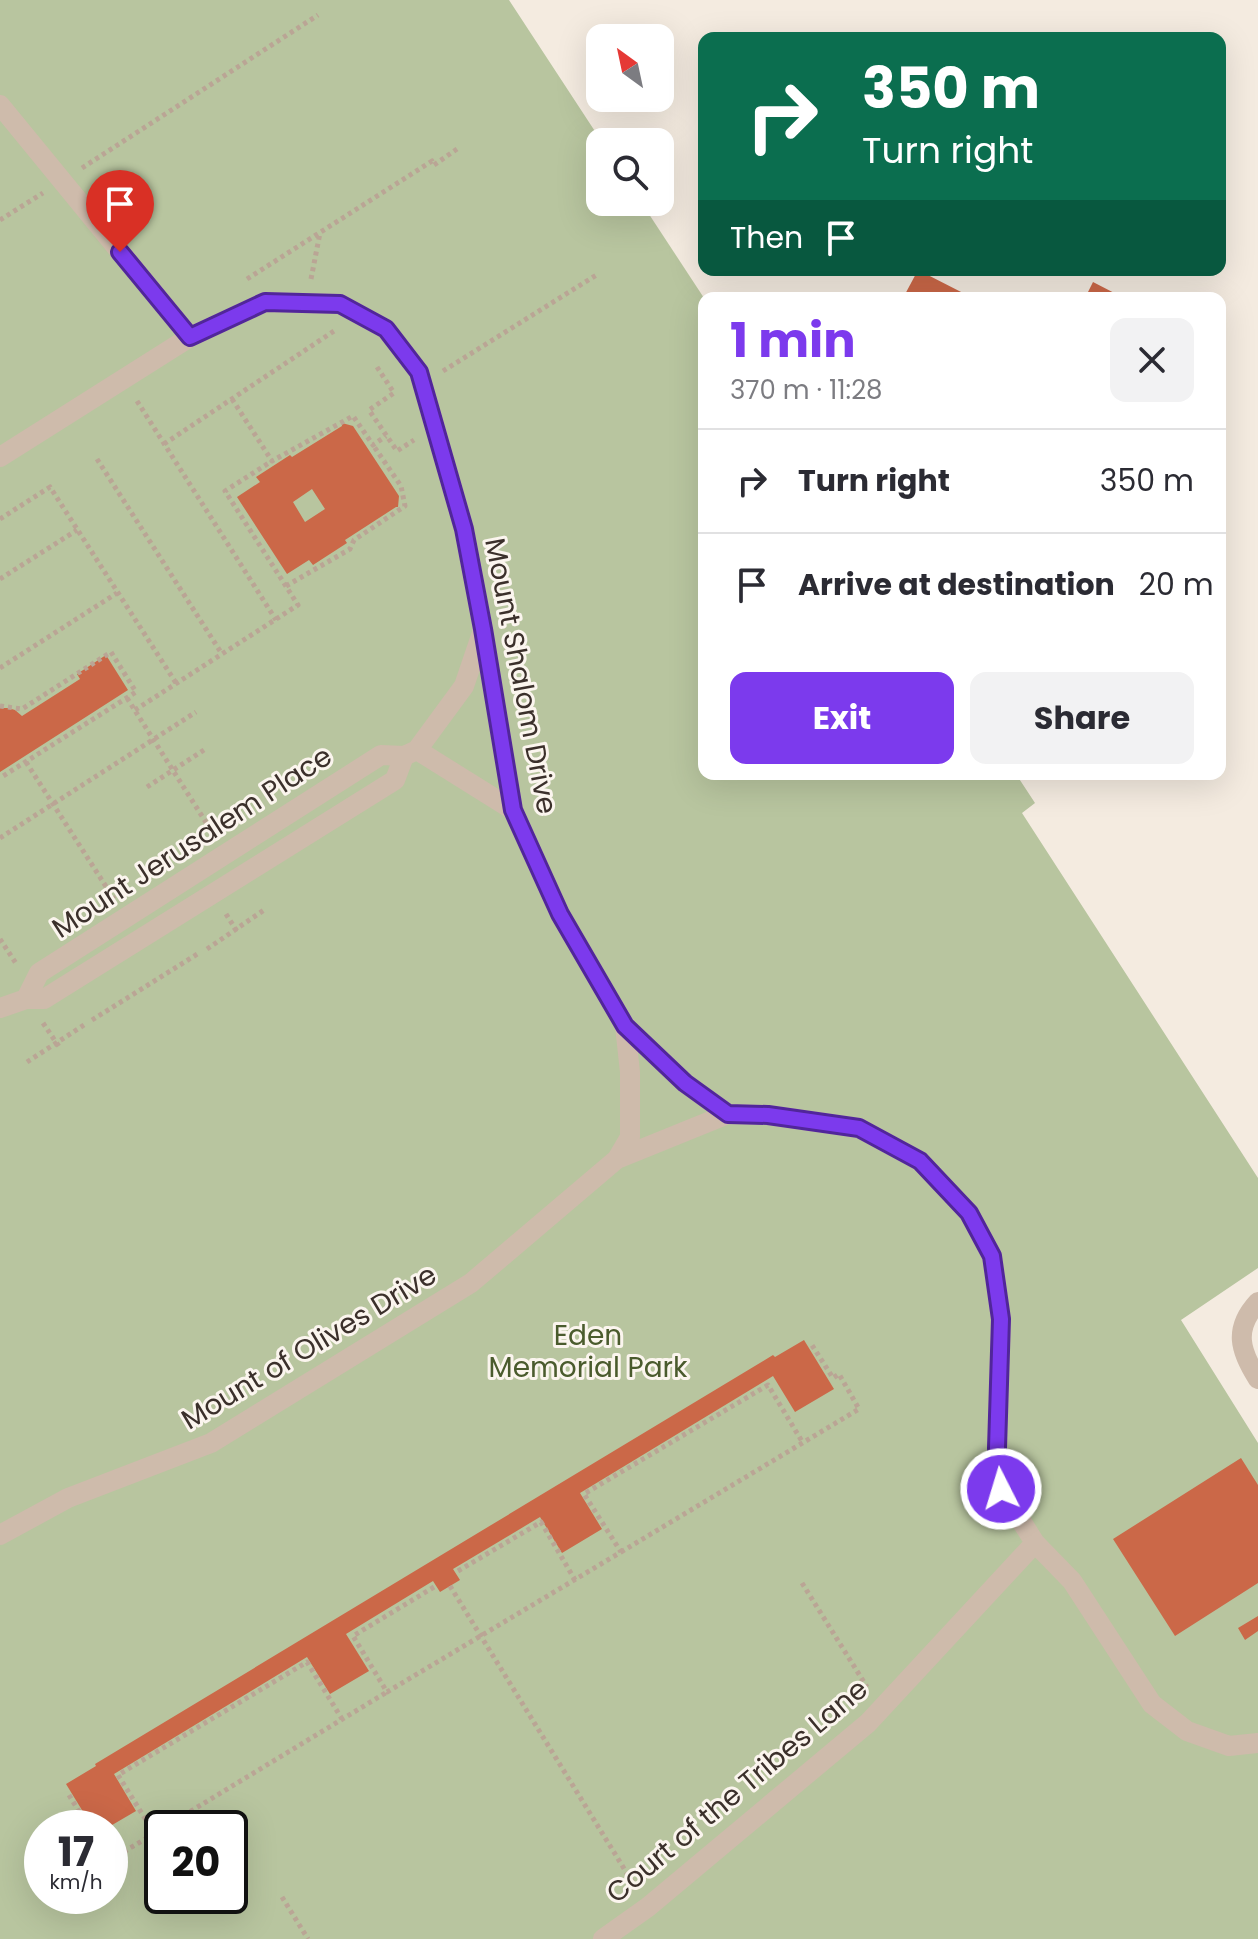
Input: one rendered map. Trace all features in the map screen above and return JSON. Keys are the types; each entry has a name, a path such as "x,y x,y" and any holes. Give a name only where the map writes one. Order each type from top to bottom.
{"street":[{"path":"0,105 190,337"},
{"name":"Mount Shalom Drive","path":"0,457 190,337 265,302 340,304 386,329 419,372 464,529 513,810 560,914 625,1026 685,1083 728,1114"},
{"name":"Mount Jerusalem Place","path":"0,1008 26,999 44,999 395,780 411,753 464,686 483,629"},
{"path":"411,753 513,810"},
{"name":"Mount Jerusalem Place","path":"26,999 39,973 226,853 381,755 411,753"},
{"path":"617,1159 630,1137 630,1072 625,1026"},
{"path":"728,1114 768,1115 859,1128 920,1161 969,1213 992,1256 1001,1319 997,1448 1001,1489 1035,1543 1072,1581 1152,1704 1187,1731 1229,1746 1258,1743"},
{"name":"Mount of Olives Drive","path":"0,1535 68,1498 211,1443 471,1283 617,1159 728,1114"},
{"path":"1256,1377 1242,1349 1243,1324 1258,1302"},
{"name":"Court of the Tribes Lane","path":"603,1939 648,1907 855,1733 1035,1543"}],"path":[{"path":"0,220 318,15"},
{"path":"243,282 432,161 434,165 457,149"},
{"path":"307,303 320,233"},
{"path":"423,384 598,274"},
{"path":"164,444 357,314"},
{"path":"377,367 394,393 369,410 397,451 435,425"},
{"path":"123,380 276,620"},
{"path":"232,399 272,461"},
{"path":"135,710 298,605 225,491 353,416 401,486 405,506 354,540 350,549 286,586"},
{"path":"373,445 386,436"},
{"path":"97,459 222,654"},
{"path":"0,519 50,487 176,683"},
{"path":"0,579 77,530"},
{"path":"0,668 118,593"},
{"path":"0,706 22,709 111,652 136,692 0,778"},
{"path":"127,698 226,853"},
{"path":"0,838 196,712"},
{"path":"147,787 204,750"},
{"path":"26,762 126,917"},
{"path":"207,949 264,910"},
{"path":"92,1020 199,953"},
{"path":"27,1062 84,1025"},
{"path":"192,1810 859,1409 839,1374 833,1378 810,1342"},
{"path":"621,1552 584,1494 768,1385 803,1443"},
{"path":"458,1571 541,1522 575,1580"},
{"path":"802,1583 880,1709"},
{"path":"450,1586 648,1907"},
{"path":"387,1692 353,1636 434,1587"},
{"path":"144,1817 118,1775 307,1662 342,1719"},
{"path":"69,1795 78,1810"},
{"path":"282,1897 308,1939"}],"green space":[{"name":"Eden Memorial Park","path":"0,0 509,0 593,128 586,128 586,216 650,216 700,292 698,780 1020,780 1035,803 1022,813 1258,1178 1258,1268 1181,1320 1258,1443 1258,1939 0,1939"}],"building":[{"path":"915,276 930,276 961,292 906,292"},
{"path":"1093,282 1112,292 1088,292"},
{"path":"342,423 353,426 399,496 398,507 345,540 347,543 313,565 309,560 287,574 237,497 260,482 256,477 342,426","holes":["312,489 325,509 305,522 293,502"]},
{"path":"106,655 128,690 0,772 0,708 15,710 22,716 80,679 77,674"},
{"path":"804,1340 834,1389 795,1412 773,1376 580,1493 602,1529 562,1553 540,1517 453,1569 460,1580 440,1592 433,1581 346,1634 369,1671 330,1694 307,1657 114,1774 136,1811 128,1816 128,1810 82,1810 66,1784 95,1764 773,1355 775,1357"},
{"path":"1241,1458 1258,1485 1258,1583 1175,1636 1113,1539"},
{"path":"1258,1616 1258,1631 1245,1640 1238,1628"}],"route":[{"path":"120,252 190,337 265,302 340,304 386,329 419,372 464,529 513,810 560,914 625,1026 685,1083 728,1114 768,1115 859,1128 920,1161 969,1213 992,1256 1001,1319 997,1448 1001,1489"}]}
